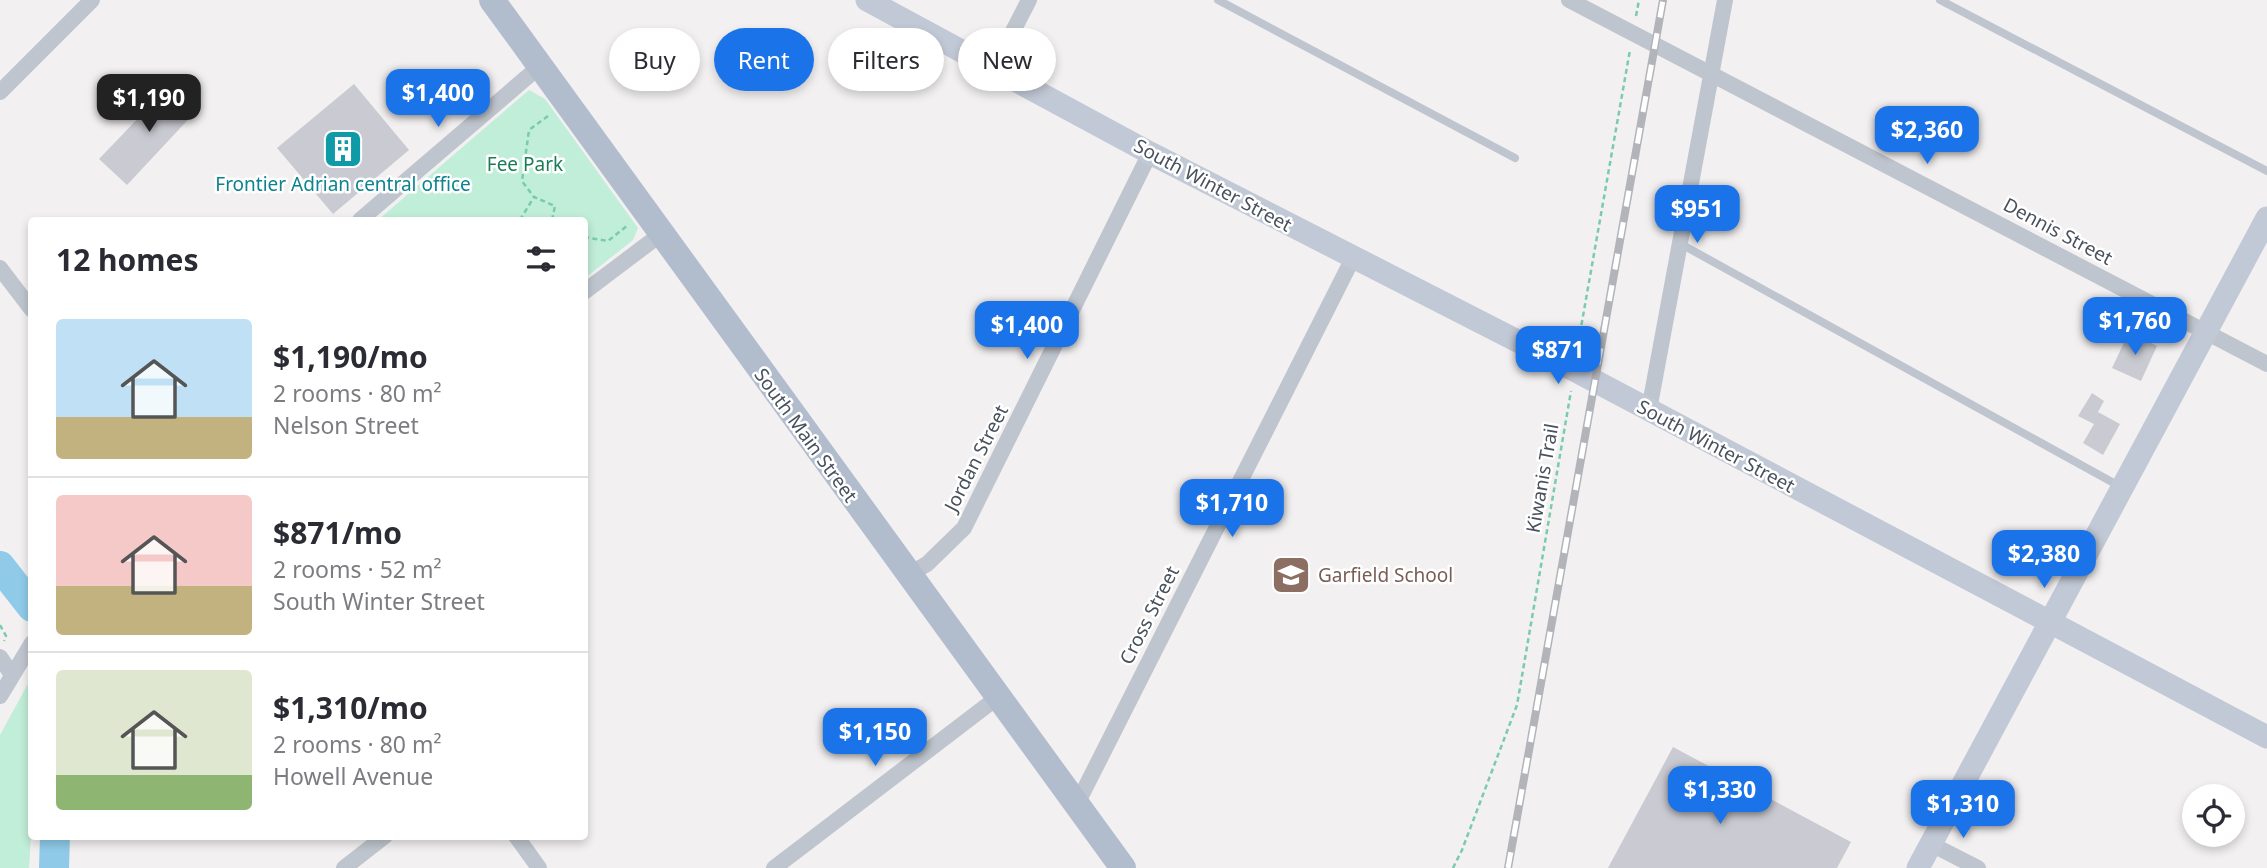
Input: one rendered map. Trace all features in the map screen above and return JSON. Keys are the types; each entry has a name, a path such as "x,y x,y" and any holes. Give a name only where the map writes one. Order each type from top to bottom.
{"main road":[{"name":"South Main Street","path":"492,0 1123,868"}],"street":[{"path":"0,92 92,0"},
{"name":"South Winter Street","path":"867,0 958,49"},
{"path":"1015,28 1029,0"},
{"name":"Dennis Street","path":"1569,0 2267,364"},
{"path":"1648,410 1725,0"},
{"path":"363,217 540,65"},
{"name":"South Winter Street","path":"1036,91 1150,153 1574,370 2267,737"},
{"name":"Jordan Street","path":"908,575 927,564 964,528 1150,153"},
{"path":"1918,868 2267,218"},
{"path":"588,289 661,234"},
{"name":"Cross Street","path":"1077,804 1353,258"},
{"path":"0,268 28,305"},
{"path":"0,696 28,649"},
{"path":"1,650 12,675"},
{"path":"774,868 998,697"},
{"path":"344,868 380,840"},
{"path":"519,840 539,868"},
{"path":"1931,844 1978,868"}],"lane":[{"path":"1218,0 1515,158"},
{"path":"1940,0 2267,171"},
{"path":"1679,243 2123,488"}],"path":[{"name":"Kiwanis Trail","path":"1452,868 1462,850 1517,705 1639,0"},
{"path":"549,116 529,130 522,181 534,197 555,206 553,217"},
{"path":"522,217 534,197"},
{"path":"588,238 608,240 628,225"},
{"path":"0,625 6,636 1,650"}],"green space":[{"name":"Fee Park","path":"529,90 545,99 638,228 633,240 588,276 588,217 381,217"},
{"path":"28,684 29,868 0,868 0,735"}],"building":[{"path":"171,84 198,109 127,185 99,159"},
{"name":"Frontier Adrian central office","path":"354,84 409,150 333,214 277,148"},
{"path":"2129,332 2157,346 2141,381 2112,368"},
{"path":"2092,393 2104,401 2098,412 2120,424 2103,455 2083,443 2094,424 2078,416"},
{"path":"1673,747 1851,842 1837,868 1608,868"}],"waterway":[{"path":"0,566 28,602"},
{"path":"54,868 55,840"}],"railway":[{"path":"1508,868 1663,0"}],"place":[{"name":"Frontier Adrian central office","path":"343,149"},
{"name":"Garfield School","path":"1291,575"}]}
